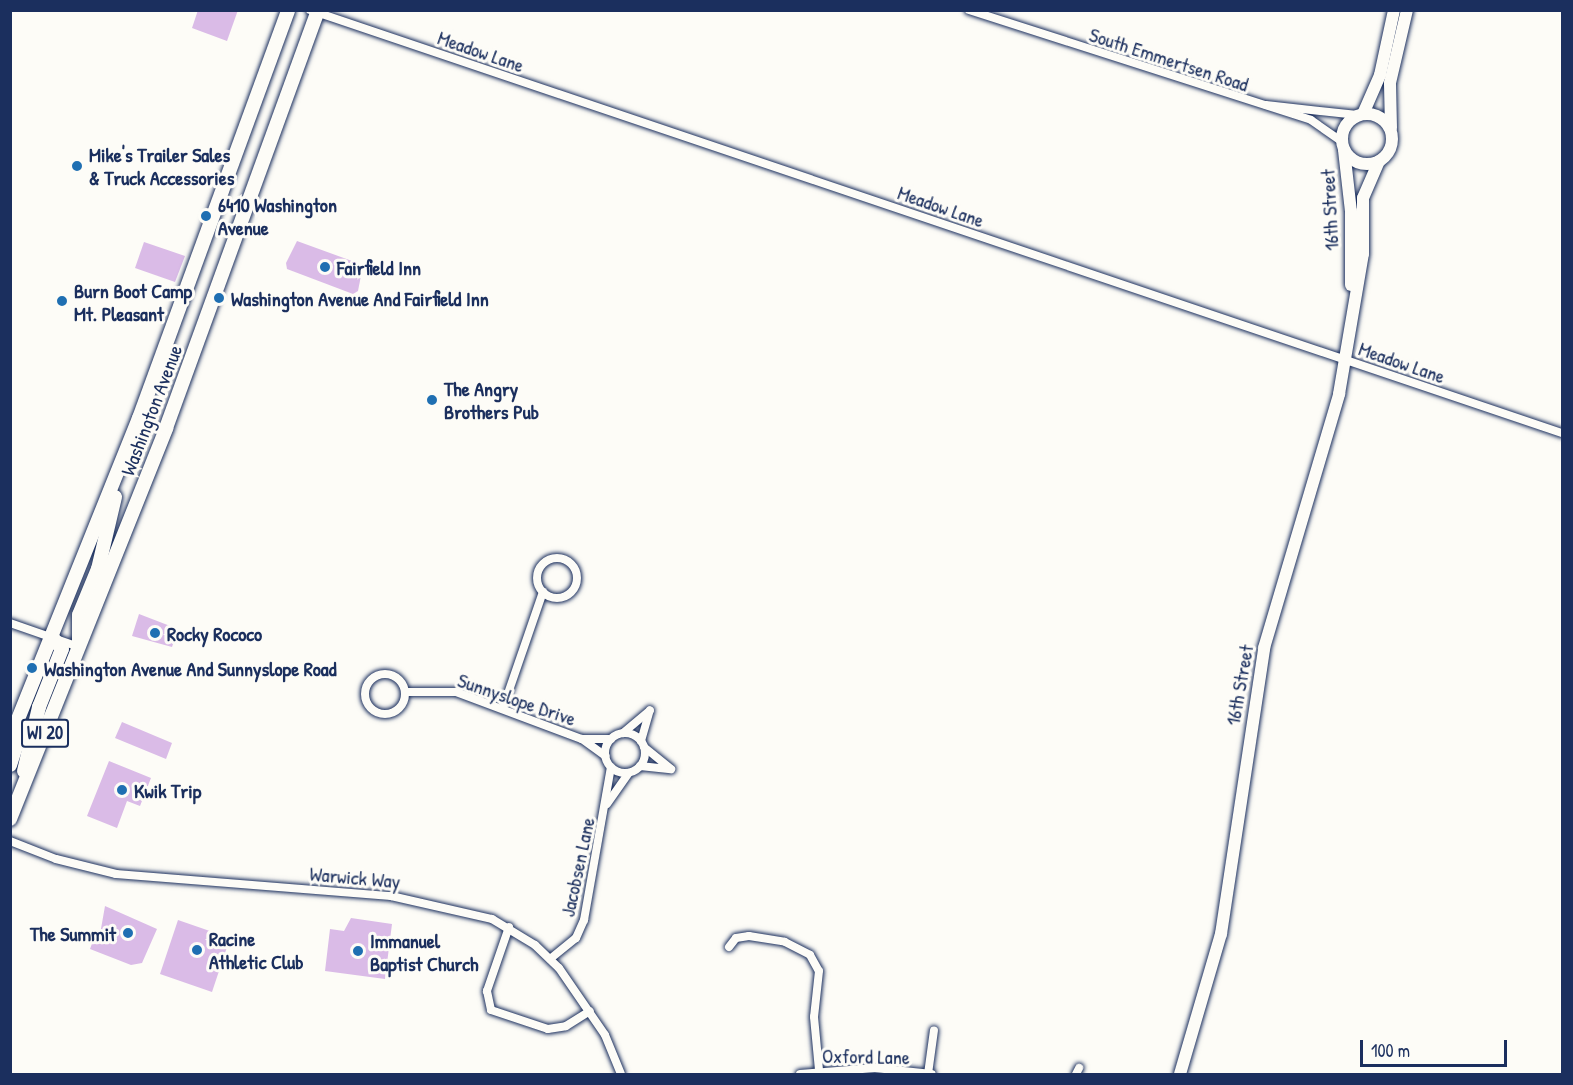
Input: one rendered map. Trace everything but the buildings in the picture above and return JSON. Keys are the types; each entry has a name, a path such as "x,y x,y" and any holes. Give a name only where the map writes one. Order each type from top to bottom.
{"main road":[{"name":"Washington Avenue","path":"10,739 123,459 288,10"},
{"name":"Washington Avenue","path":"10,819 166,428 315,11"},
{"path":"79,647 79,615 102,554 123,459"},
{"path":"22,789 34,722 62,649 52,637"},
{"path":"10,765 22,730 19,717"}],"street":[{"name":"South Emmertsen Road","path":"969,10 1311,120 1343,146"},
{"name":"16th Street","path":"1352,305 1351,212 1343,146 1345,125 1360,114 1380,75 1394,10"},
{"name":"16th Street","path":"1180,1074 1221,934 1264,648 1345,360 1352,305 1363,254 1363,198 1379,161 1391,148 1390,83 1407,10"},
{"name":"Meadow Lane","path":"315,11 1563,433"},
{"name":"South Emmertsen Road","path":"1256,104 1360,114"},
{"path":"1360,114 1382,118 1391,129"},
{"name":"16th Street","path":"1343,146 1363,164 1379,161"},
{"path":"502,708 543,592 537,581 543,564 554,558 571,564 576,583 568,594 555,598 543,592"},
{"path":"10,623 79,647"},
{"path":"380,675 394,676 405,692 398,709 387,714 375,711 365,695 369,682 380,675"},
{"name":"Sunnyslope Drive","path":"405,692 456,692 582,739 605,756"},
{"path":"623,733 642,744 671,769 640,766 629,773 611,767 605,756 611,739 623,733 650,710 642,744 640,766"},
{"name":"Sunnyslope Drive","path":"582,739 611,739"},
{"name":"Jacobsen Lane","path":"550,958 581,929 607,804 611,767"},
{"name":"Jacobsen Lane","path":"607,804 629,773"},
{"name":"Warwick Way","path":"10,841 56,859 116,874 391,896 471,912 509,927 550,958 590,1011 621,1074"},
{"path":"509,927 487,991 491,1010 548,1029 566,1026 590,1011"},
{"path":"729,947 736,938 749,936 785,942 810,955 819,971 814,1017 819,1070"},
{"path":"930,1074 934,1030"},
{"name":"Oxford Lane","path":"800,1074 819,1070 930,1074"}],"place":[{"name":"Mike's Trailer Sales & Truck Accessories","path":"77,166"},
{"name":"6410 Washington Avenue","path":"206,216"},
{"name":"Fairfield Inn","path":"325,267"},
{"name":"Washington Avenue And Fairfield Inn","path":"219,298"},
{"name":"Burn Boot Camp Mt. Pleasant","path":"62,301"},
{"name":"The Angry Brothers Pub","path":"432,400"},
{"name":"Rocky Rococo","path":"155,633"},
{"name":"Washington Avenue And Sunnyslope Road","path":"32,668"},
{"name":"Kwik Trip","path":"122,790"},
{"name":"The Summit","path":"128,933"},
{"name":"Racine Athletic Club","path":"197,950"},
{"name":"Immanuel Baptist Church","path":"358,951"}]}
